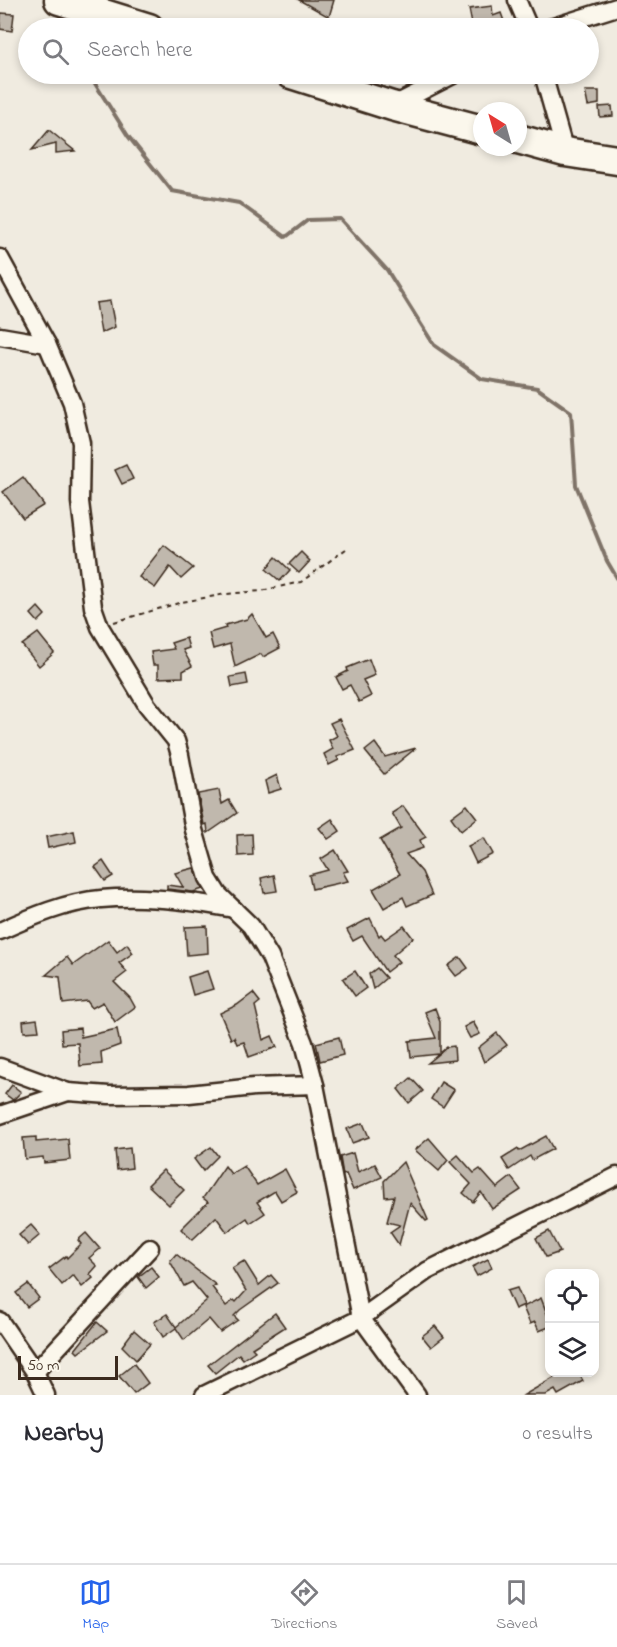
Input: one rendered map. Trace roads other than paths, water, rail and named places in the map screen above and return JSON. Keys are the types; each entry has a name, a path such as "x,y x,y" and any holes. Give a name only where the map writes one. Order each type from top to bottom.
{"highway":[{"path":"81,4 121,18"},
{"path":"323,84 392,106 473,128"},
{"path":"527,141 565,152 617,160"}],"street":[{"path":"517,0 525,18"},
{"path":"580,18 617,6"},
{"path":"392,106 435,84"},
{"path":"546,84 565,152"},
{"path":"0,258 47,344 72,403 81,443 80,502 93,607 100,627 147,705 176,741 208,878 218,894 251,926 270,957 304,1043 315,1085 361,1318 417,1395"},
{"path":"0,336 47,344"},
{"path":"0,932 29,918 101,899 191,901 234,909"},
{"path":"0,1067 68,1092 109,1095 189,1094 254,1087 315,1085"},
{"path":"0,1115 68,1092"},
{"path":"204,1395 361,1318 428,1271 617,1176"},
{"path":"35,1372 150,1248"},
{"path":"0,1321 35,1372 46,1395"}],"waterway":[{"path":"59,13 61,18"},
{"path":"95,84 128,136 172,191 239,203 286,237 308,220 340,219 387,270 434,345 482,379 537,388 571,412 576,485 607,561 617,578"}]}
